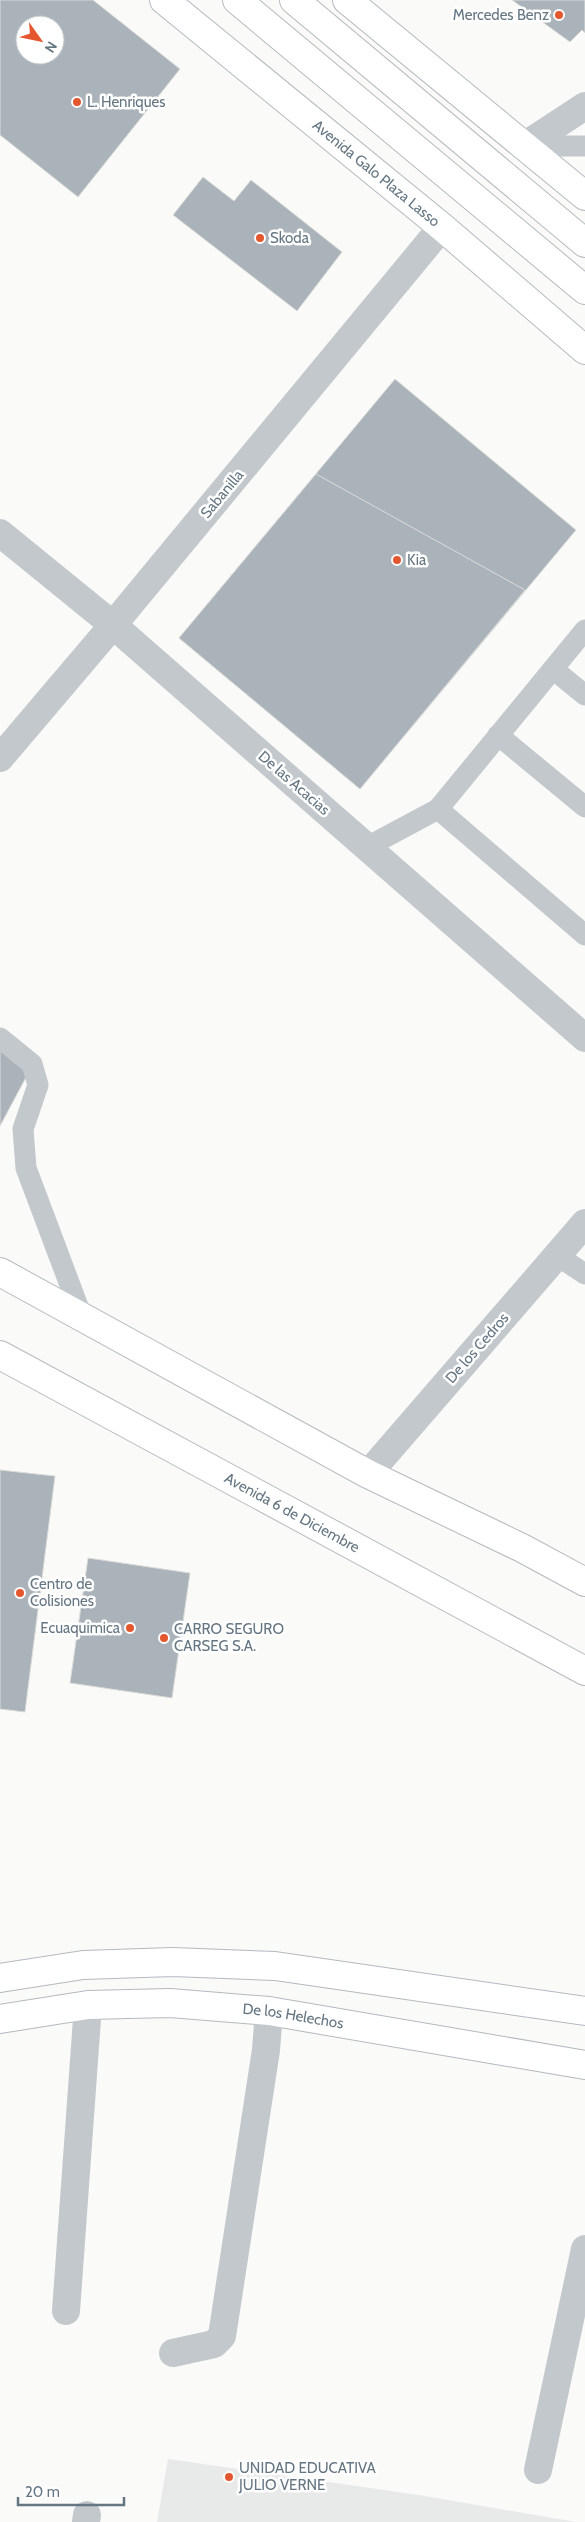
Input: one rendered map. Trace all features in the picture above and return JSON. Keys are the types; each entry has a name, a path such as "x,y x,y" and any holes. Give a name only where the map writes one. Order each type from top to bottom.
{"main road":[{"name":"Avenida Galo Plaza Lasso","path":"164,0 442,227 585,350"},
{"path":"237,0 585,290"},
{"path":"294,0 585,243"},
{"path":"347,0 585,196"},
{"path":"0,1272 368,1474 522,1548 585,1582"},
{"name":"Avenida 6 de Diciembre","path":"0,1355 585,1671"},
{"path":"0,1978 83,1965 173,1962 275,1966 585,2011"},
{"name":"De los Helechos","path":"0,2019 88,2005 170,2003 269,2012 585,2065"}],"street":[{"path":"524,146 585,106"},
{"name":"Sabanilla","path":"0,758 113,625 442,227"},
{"name":"De las Acacias","path":"0,533 113,625 585,1038"},
{"name":"De los Cedros","path":"368,1474 585,1223"},
{"path":"66,2311 88,2005"},
{"path":"173,2353 214,2344 222,2336 266,2050 269,2012"},
{"path":"538,2470 585,2249"}],"lane":[{"path":"524,146 585,146"},
{"path":"367,847 438,809 585,630"},
{"path":"553,668 585,694"},
{"path":"498,736 585,807"},
{"path":"438,809 585,935"},
{"path":"0,1038 14,1047 32,1064 38,1085 23,1129 26,1168 82,1317"},
{"path":"558,1256 585,1274"}],"shaded area":[{"name":"UNIDAD EDUCATIVA JULIO VERNE","path":"168,2459 419,2495 576,2522 157,2522"}],"building":[{"name":"L. Henriques","path":"0,0 93,0 180,69 78,197 0,135"},
{"name":"Mercedes Benz","path":"512,0 585,0 585,33 582,30 570,42"},
{"path":"203,177 234,201 251,180 342,252 297,311 173,215"},
{"name":"Kia","path":"395,379 576,530 360,789 179,638"},
{"name":"Kia","path":"316,474 525,590 360,789 179,638"},
{"path":"0,1051 31,1068 0,1126"},
{"name":"Centro de Colisiones","path":"0,1470 55,1476 25,1712 0,1709"},
{"name":"Ecuaquimica","path":"88,1558 190,1573 172,1698 70,1683"}],"place":[{"name":"Mercedes Benz","path":"559,15"},
{"name":"L. Henriques","path":"77,102"},
{"name":"Skoda","path":"260,238"},
{"name":"Kia","path":"397,560"},
{"name":"Centro de Colisiones","path":"20,1593"},
{"name":"Ecuaquimica","path":"130,1628"},
{"name":"CARRO SEGURO CARSEG S.A.","path":"164,1638"},
{"name":"UNIDAD EDUCATIVA JULIO VERNE","path":"229,2477"}]}
